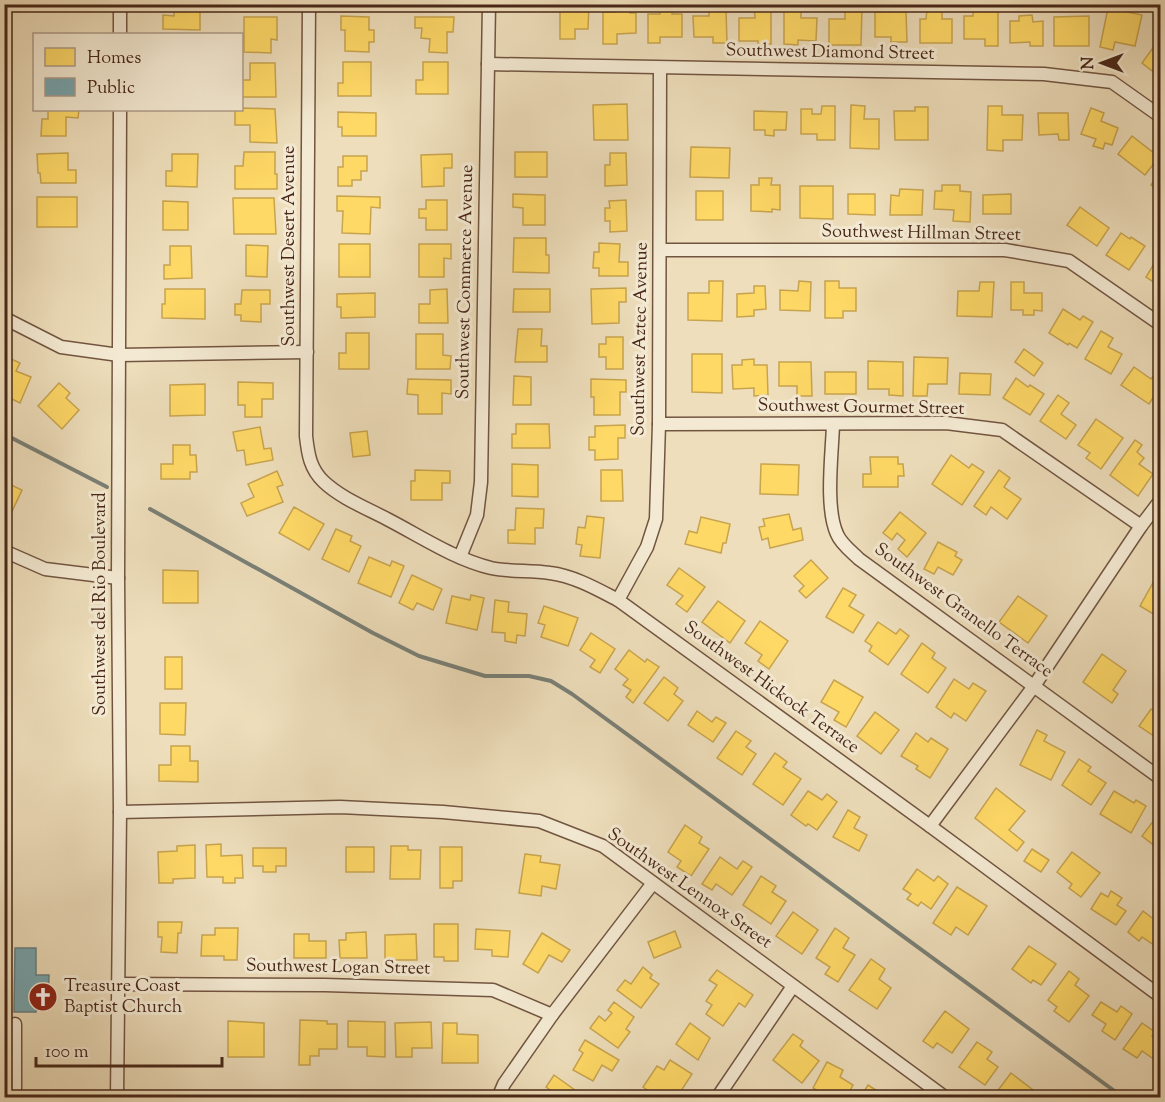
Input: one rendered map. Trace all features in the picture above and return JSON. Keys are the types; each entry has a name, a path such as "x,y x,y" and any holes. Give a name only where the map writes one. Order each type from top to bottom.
{"street":[{"path":"120,4 120,33"},
{"name":"Southwest Desert Avenue","path":"309,4 306,444 311,465 324,483"},
{"name":"Southwest Commerce Avenue","path":"460,557 477,515 481,482 489,4"},
{"name":"Southwest Diamond Street","path":"488,64 660,69 1044,74 1112,82 1161,116"},
{"name":"Southwest Aztec Avenue","path":"618,600 647,546 656,519 659,424 660,69"},
{"name":"Southwest del Rio Boulevard","path":"117,1098 120,812 118,578 120,111"},
{"name":"Southwest Hillman Street","path":"660,250 1005,250 1069,261 1161,324"},
{"path":"4,318 61,347 119,355 307,352"},
{"name":"Southwest Gourmet Street","path":"659,424 946,423 1002,430 1141,526"},
{"name":"Southwest Granello Terrace","path":"833,425 831,499 837,537 859,559 1161,778"},
{"name":"Southwest Hickock Terrace","path":"324,483 460,557 491,568 551,573 567,577 618,600 1161,996"},
{"path":"930,826 1034,686 1141,526 1161,501"},
{"path":"4,551 45,569 118,578"},
{"name":"Southwest Lennox Street","path":"120,812 340,807 444,812 539,821 603,846 946,1098"},
{"path":"498,1098 504,1084 552,1015 653,883"},
{"name":"Southwest Logan Street","path":"117,984 325,985 494,990 552,1015"},
{"path":"717,1098 793,986"},
{"path":"15,1024 15,1098"}],"building: Homes":[{"path":"174,4 200,4 200,30 163,29 163,15 174,16"},
{"path":"246,4 271,4 271,7 246,7"},
{"path":"567,4 589,4 588,29 575,29 575,39 560,39 560,8 567,9"},
{"path":"784,4 801,4 801,18 817,18 816,41 798,40 798,45 784,44"},
{"path":"630,6 630,13 636,13 636,33 617,34 617,44 603,44 603,12 616,12 616,7"},
{"path":"754,6 771,6 771,44 739,41 739,18 755,18"},
{"path":"845,7 862,7 861,45 829,45 829,19 845,19"},
{"path":"660,8 672,8 672,14 682,14 682,37 660,37 660,43 648,43 648,14 660,14"},
{"path":"1108,8 1142,15 1135,46 1115,42 1113,50 1100,47"},
{"path":"726,9 727,43 713,43 713,37 694,37 693,16 709,16 709,10"},
{"path":"927,9 942,9 942,19 952,19 952,43 920,43 920,19 926,19"},
{"path":"973,10 998,10 998,46 985,46 985,39 964,39 964,16 973,16"},
{"path":"875,12 906,12 907,42 891,42 891,37 875,37"},
{"path":"1032,15 1033,22 1043,21 1043,46 1030,46 1030,42 1010,43 1010,21 1019,21 1019,16"},
{"path":"341,16 369,17 369,30 374,30 374,42 369,42 369,52 345,51 345,30 341,30"},
{"path":"1089,16 1089,46 1054,46 1054,17"},
{"path":"244,17 277,17 277,40 271,39 271,53 244,52"},
{"path":"415,17 454,17 453,32 447,32 447,53 429,52 430,39 421,38 422,28 415,28"},
{"path":"1160,38 1160,77 1142,63"},
{"path":"343,62 371,62 371,96 338,96 338,83 343,83"},
{"path":"423,62 448,62 448,94 416,94 416,80 423,80"},
{"path":"250,63 275,63 276,97 243,97 243,80 250,80"},
{"path":"627,104 628,140 594,140 593,105"},
{"path":"851,105 865,106 864,119 879,119 879,149 850,148"},
{"path":"822,106 835,106 835,140 817,140 817,134 801,134 801,109 812,109 812,114 821,114"},
{"path":"988,106 1002,106 1002,115 1023,115 1022,140 1003,140 1003,151 987,150"},
{"path":"915,107 928,107 928,140 895,140 894,111 915,111"},
{"path":"243,108 275,109 277,143 250,142 250,125 235,125 235,111 243,111"},
{"path":"1091,108 1104,113 1101,121 1118,128 1112,145 1105,143 1103,149 1093,146 1096,139 1081,134"},
{"path":"48,111 79,111 78,118 66,117 66,136 41,136 42,119 48,119"},
{"path":"754,111 787,112 786,130 774,130 774,136 765,135 765,130 754,130"},
{"path":"338,112 376,113 376,136 342,136 342,127 338,127"},
{"path":"1038,113 1068,113 1069,140 1059,140 1058,134 1039,135"},
{"path":"1132,136 1159,157 1145,175 1118,154"},
{"path":"691,147 730,148 729,178 690,177"},
{"path":"244,152 275,152 277,189 235,189 235,166 243,166"},
{"path":"515,152 547,152 547,177 515,177"},
{"path":"68,153 68,170 76,170 76,183 41,183 37,154"},
{"path":"610,153 626,153 627,185 605,186 605,165 610,165"},
{"path":"172,154 198,154 197,187 166,186 166,171 172,171"},
{"path":"452,154 452,168 444,168 444,186 422,187 421,155"},
{"path":"343,156 367,156 367,171 361,171 361,180 352,180 352,186 338,186 338,167 343,167"},
{"path":"4,160 9,160 8,173 4,173"},
{"path":"1160,171 1160,191 1151,185"},
{"path":"759,178 772,178 771,185 780,185 780,210 751,211 751,185 759,185"},
{"path":"942,185 960,185 960,191 971,192 970,222 953,221 954,210 934,209 935,191 942,191"},
{"path":"800,186 833,186 833,219 800,218"},
{"path":"900,189 923,190 922,215 890,215 891,195 899,196"},
{"path":"696,191 723,191 723,220 696,220"},
{"path":"513,194 545,195 545,225 523,225 523,208 513,207"},
{"path":"848,194 875,194 875,215 848,214"},
{"path":"1011,194 1011,214 983,214 983,195"},
{"path":"337,196 380,197 380,208 371,207 370,234 342,233 343,211 337,211"},
{"path":"37,197 77,197 77,227 37,227"},
{"path":"233,198 274,198 276,234 234,234"},
{"path":"426,200 447,200 447,230 426,230 426,218 419,218 419,209 426,209"},
{"path":"626,200 627,231 610,232 610,221 605,221 605,208 610,208 609,201"},
{"path":"163,201 188,202 188,230 163,230"},
{"path":"1080,207 1109,228 1097,246 1067,225"},
{"path":"1121,233 1145,246 1129,270 1106,255"},
{"path":"514,238 546,238 549,273 513,272"},
{"path":"599,243 620,244 619,262 628,262 628,276 599,276 599,268 593,268 594,252 599,252"},
{"path":"339,244 370,244 370,277 339,277"},
{"path":"419,244 451,244 451,259 444,258 444,277 419,277"},
{"path":"246,245 268,246 267,277 246,276"},
{"path":"170,246 191,246 192,278 164,279 164,265 170,265"},
{"path":"1157,259 1160,262 1160,291 1156,288 1158,285 1146,277"},
{"path":"709,281 723,281 722,321 688,320 688,293 709,293"},
{"path":"799,281 811,282 810,311 780,310 780,290 798,291"},
{"path":"825,281 839,281 839,288 856,288 856,311 843,311 843,318 825,318"},
{"path":"980,282 994,282 992,317 957,316 958,291 979,291"},
{"path":"1011,282 1024,282 1024,293 1042,293 1042,311 1034,310 1034,315 1023,315 1023,310 1011,310"},
{"path":"754,286 765,286 766,309 754,310 754,316 737,317 737,294 754,293"},
{"path":"626,288 626,302 619,302 619,323 592,324 591,289"},
{"path":"165,289 205,289 205,319 162,318"},
{"path":"447,289 448,323 419,323 419,304 430,304 430,290"},
{"path":"514,289 550,289 550,312 513,312"},
{"path":"242,290 270,290 270,304 261,304 261,322 241,321 241,315 235,315 235,304 241,304"},
{"path":"375,293 375,317 341,318 341,307 337,307 337,294"},
{"path":"1063,309 1080,320 1083,316 1093,322 1077,348 1049,333"},
{"path":"518,329 542,329 541,346 547,346 547,362 515,362"},
{"path":"1101,331 1113,338 1108,347 1122,354 1111,374 1085,359"},
{"path":"346,333 369,333 369,369 339,369 339,353 346,353"},
{"path":"416,334 443,334 443,355 451,356 450,369 416,369"},
{"path":"606,337 623,337 623,369 606,369 606,357 599,357 599,344 606,344"},
{"path":"1024,349 1043,363 1034,376 1015,362"},
{"path":"692,354 722,354 722,393 692,392"},
{"path":"7,357 20,363 16,371 31,377 20,403 12,399 10,404 4,401 4,363"},
{"path":"914,357 948,358 947,384 928,384 927,396 913,396"},
{"path":"754,359 754,365 767,365 768,395 754,396 754,388 733,389 732,365 742,365 742,360"},
{"path":"868,361 903,362 903,396 889,395 889,389 868,389"},
{"path":"779,362 811,362 812,396 797,396 797,386 779,386"},
{"path":"1134,367 1151,379 1156,372 1160,374 1160,387 1149,404 1121,385"},
{"path":"825,372 856,372 856,394 825,394"},
{"path":"960,373 991,374 990,395 959,394"},
{"path":"514,376 531,377 531,405 513,405"},
{"path":"1016,378 1028,387 1030,385 1044,394 1030,415 1003,398"},
{"path":"408,379 451,380 451,394 442,393 442,414 418,414 418,395 407,394"},
{"path":"591,379 626,380 626,392 620,392 620,415 594,415"},
{"path":"238,382 273,383 273,399 262,399 262,417 245,417 245,405 238,405"},
{"path":"59,383 70,393 66,398 79,410 62,429 38,406"},
{"path":"205,384 205,415 170,416 170,385"},
{"path":"1058,395 1069,403 1061,414 1076,425 1066,439 1040,421"},
{"path":"1096,419 1123,438 1101,469 1086,458 1090,453 1078,445"},
{"path":"516,424 549,424 550,448 512,448 512,434 516,434"},
{"path":"625,425 625,438 618,438 618,459 595,460 595,450 589,450 589,437 595,437 595,426"},
{"path":"260,427 264,449 271,448 273,460 246,465 244,450 237,451 233,432"},
{"path":"367,431 370,455 353,457 350,433"},
{"path":"1135,440 1142,445 1137,452 1144,458 1139,464 1153,474 1138,496 1110,475"},
{"path":"173,445 190,445 190,455 196,455 197,472 190,472 190,479 161,479 161,464 173,464"},
{"path":"951,455 969,468 972,464 984,472 962,505 932,484"},
{"path":"870,457 898,457 898,464 903,464 904,476 898,476 898,487 863,487 863,474 871,474"},
{"path":"512,464 538,465 538,497 512,496"},
{"path":"761,464 799,465 798,495 760,494"},
{"path":"415,470 450,471 450,483 442,483 442,500 411,500 411,481 415,481"},
{"path":"601,470 622,470 623,501 601,501"},
{"path":"999,470 1010,478 1004,487 1021,499 1007,519 991,507 986,515 974,506"},
{"path":"277,471 283,485 277,487 283,502 247,516 241,503 254,497 248,484"},
{"path":"4,474 12,478 9,484 22,490 7,522 4,521"},
{"path":"294,507 324,524 309,550 279,533"},
{"path":"516,508 544,509 543,528 535,528 535,544 508,543 508,530 515,530"},
{"path":"900,512 926,533 907,557 898,549 905,540 897,533 892,540 883,533"},
{"path":"789,514 793,530 801,528 803,540 770,548 768,538 762,540 759,527 765,526 763,519"},
{"path":"587,516 604,518 600,558 580,556 582,545 576,544 578,527 585,528"},
{"path":"701,517 730,524 726,543 723,543 721,553 685,544 689,531 697,533"},
{"path":"336,529 352,536 350,541 361,546 349,572 322,559"},
{"path":"938,542 957,552 955,556 962,560 953,575 938,567 934,574 924,569"},
{"path":"369,557 390,566 392,561 404,566 391,597 358,583"},
{"path":"811,560 828,578 806,598 799,591 804,586 794,576"},
{"path":"679,568 705,587 687,612 676,604 683,596 667,585"},
{"path":"163,570 198,571 198,603 163,603"},
{"path":"412,575 442,589 433,610 417,603 413,610 399,603"},
{"path":"1154,581 1160,584 1160,618 1140,606"},
{"path":"843,588 856,595 849,606 864,615 853,633 826,617"},
{"path":"471,595 484,598 477,630 446,623 452,596 470,600"},
{"path":"1018,596 1047,616 1028,643 999,622"},
{"path":"495,600 509,602 508,612 527,614 525,636 517,635 516,643 505,641 505,633 492,632"},
{"path":"718,601 745,621 730,643 702,622"},
{"path":"544,606 578,618 568,646 541,637 545,625 538,623"},
{"path":"760,621 788,641 769,669 758,661 762,655 745,643"},
{"path":"878,622 896,634 900,629 909,636 888,665 869,651 872,646 865,641"},
{"path":"591,633 615,649 600,673 590,667 595,660 580,650"},
{"path":"922,643 935,653 932,658 946,668 928,693 901,674"},
{"path":"629,650 645,662 647,659 659,667 633,703 626,697 631,690 623,685 628,679 615,669"},
{"path":"1102,654 1126,671 1113,690 1118,694 1112,703 1083,682"},
{"path":"165,657 182,657 182,689 165,689"},
{"path":"664,677 678,688 674,694 683,701 668,721 644,703"},
{"path":"954,679 969,689 973,683 986,691 966,721 954,713 951,718 936,707"},
{"path":"834,680 863,697 846,727 834,720 839,712 821,702"},
{"path":"160,703 186,703 185,735 160,734"},
{"path":"1160,707 1160,740 1139,726 1151,709 1157,713"},
{"path":"697,711 712,722 716,717 726,723 713,742 688,725"},
{"path":"875,712 899,730 881,754 857,736"},
{"path":"1037,730 1047,735 1044,741 1065,752 1051,780 1020,765"},
{"path":"736,731 751,741 746,747 756,754 742,775 717,758"},
{"path":"916,733 928,742 931,738 948,749 930,778 916,769 918,766 901,756"},
{"path":"171,746 190,746 190,761 198,761 198,782 159,781 159,765 171,765"},
{"path":"775,753 787,762 783,767 801,779 783,805 753,784"},
{"path":"1079,759 1091,767 1088,771 1106,783 1091,805 1062,785"},
{"path":"996,788 1025,811 1009,830 1024,842 1017,851 975,818"},
{"path":"808,791 822,800 827,794 837,802 817,830 808,824 806,826 791,815"},
{"path":"1114,791 1134,803 1136,800 1146,806 1131,833 1100,814"},
{"path":"848,810 860,817 854,828 867,835 859,851 833,837"},
{"path":"1154,820 1160,825 1160,850 1142,836"},
{"path":"685,825 702,837 699,843 709,849 691,876 677,867 681,861 668,852"},
{"path":"221,844 221,856 242,855 243,878 235,878 235,883 223,883 223,877 207,877 206,845"},
{"path":"195,845 195,878 173,879 173,883 159,883 158,852 177,851 177,846"},
{"path":"391,846 408,846 408,850 421,850 420,879 390,879"},
{"path":"346,847 374,847 374,872 346,872"},
{"path":"440,847 462,847 462,881 453,881 453,888 440,888"},
{"path":"253,848 286,848 286,866 276,866 276,872 263,872 263,866 253,866"},
{"path":"1032,849 1049,860 1041,872 1024,861"},
{"path":"1072,852 1100,873 1081,897 1069,888 1072,884 1057,872"},
{"path":"525,854 541,856 540,862 560,865 556,889 542,886 541,896 519,893"},
{"path":"720,857 737,869 743,861 752,867 732,895 716,884 712,890 702,884"},
{"path":"917,869 934,881 938,876 948,884 931,909 921,902 918,906 907,899 911,894 903,889"},
{"path":"761,876 776,886 772,892 786,901 771,924 743,905"},
{"path":"957,887 987,906 968,935 956,927 951,935 933,923"},
{"path":"1111,891 1122,898 1117,905 1126,911 1116,925 1091,909 1101,893 1108,897"},
{"path":"1143,911 1160,924 1160,949 1142,937 1139,941 1128,932"},
{"path":"793,912 818,930 802,954 776,936"},
{"path":"158,922 182,922 181,933 178,933 177,953 161,952 162,937 158,937"},
{"path":"434,924 458,924 458,961 444,961 444,957 434,957"},
{"path":"215,928 238,928 237,960 224,960 224,956 201,956 202,935 215,935"},
{"path":"835,928 849,938 843,948 855,955 838,982 825,974 830,967 816,958"},
{"path":"476,929 510,931 508,957 492,956 492,950 475,949"},
{"path":"675,931 681,947 654,958 648,942"},
{"path":"366,932 367,958 340,958 339,940 346,940 346,933"},
{"path":"542,933 570,950 562,962 549,955 538,973 523,964"},
{"path":"294,934 309,934 309,941 326,941 326,958 294,958"},
{"path":"416,934 417,960 385,960 385,935"},
{"path":"1029,946 1056,964 1041,985 1033,980 1031,983 1012,969"},
{"path":"871,959 885,969 879,979 891,988 877,1009 849,990"},
{"path":"643,967 652,975 650,978 659,984 641,1008 617,990 625,980 631,984"},
{"path":"717,970 753,995 745,1007 739,1003 723,1026 706,1014 712,1005 706,1001 717,985 709,980"},
{"path":"1069,971 1079,979 1075,985 1089,996 1069,1022 1054,1011 1057,1007 1048,1000"},
{"path":"614,1002 634,1017 626,1029 630,1032 618,1048 590,1028 599,1016 605,1021 612,1013 608,1010"},
{"path":"1101,1002 1117,1012 1121,1006 1132,1014 1115,1040 1102,1031 1106,1024 1092,1015"},
{"path":"945,1011 969,1029 952,1053 937,1043 933,1048 923,1041"},
{"path":"300,1020 327,1021 327,1024 337,1024 337,1049 319,1049 319,1056 310,1056 310,1065 299,1065"},
{"path":"228,1021 264,1023 264,1057 228,1057"},
{"path":"348,1021 385,1022 385,1057 367,1056 367,1047 348,1047"},
{"path":"431,1022 432,1048 412,1048 412,1057 396,1057 395,1023"},
{"path":"443,1023 457,1023 457,1034 478,1035 478,1063 442,1063"},
{"path":"690,1023 710,1038 698,1060 676,1044"},
{"path":"1142,1023 1155,1032 1152,1036 1160,1042 1160,1052 1155,1060 1142,1051 1137,1058 1123,1049"},
{"path":"793,1034 803,1041 800,1046 819,1061 802,1083 773,1060"},
{"path":"585,1040 619,1060 612,1071 602,1065 593,1081 573,1070 583,1053 579,1050"},
{"path":"977,1042 992,1052 987,1059 998,1067 985,1085 959,1067"},
{"path":"670,1060 692,1074 679,1094 675,1091 670,1098 659,1098 643,1087 657,1066 664,1070"},
{"path":"827,1062 843,1070 840,1077 853,1085 846,1098 830,1098 813,1088"},
{"path":"1011,1073 1033,1090 1027,1098 1001,1098 996,1093"},
{"path":"554,1075 586,1098 544,1098 550,1090 546,1087"},
{"path":"868,1085 882,1094 879,1098 860,1098"},
{"path":"155,1094 190,1094 191,1098 155,1098"},
{"path":"421,1095 447,1095 447,1098 421,1098"}],"building: Public":[{"path":"15,948 36,948 36,975 49,975 48,1006 37,1005 36,1012 14,1012"}],"waterway":[{"path":"4,434 107,487"},
{"path":"150,509 373,633 419,656 485,676 529,676 551,681 572,694 1124,1098"}],"place":[{"name":"Treasure Coast Baptist Church","path":"43,997"}]}
